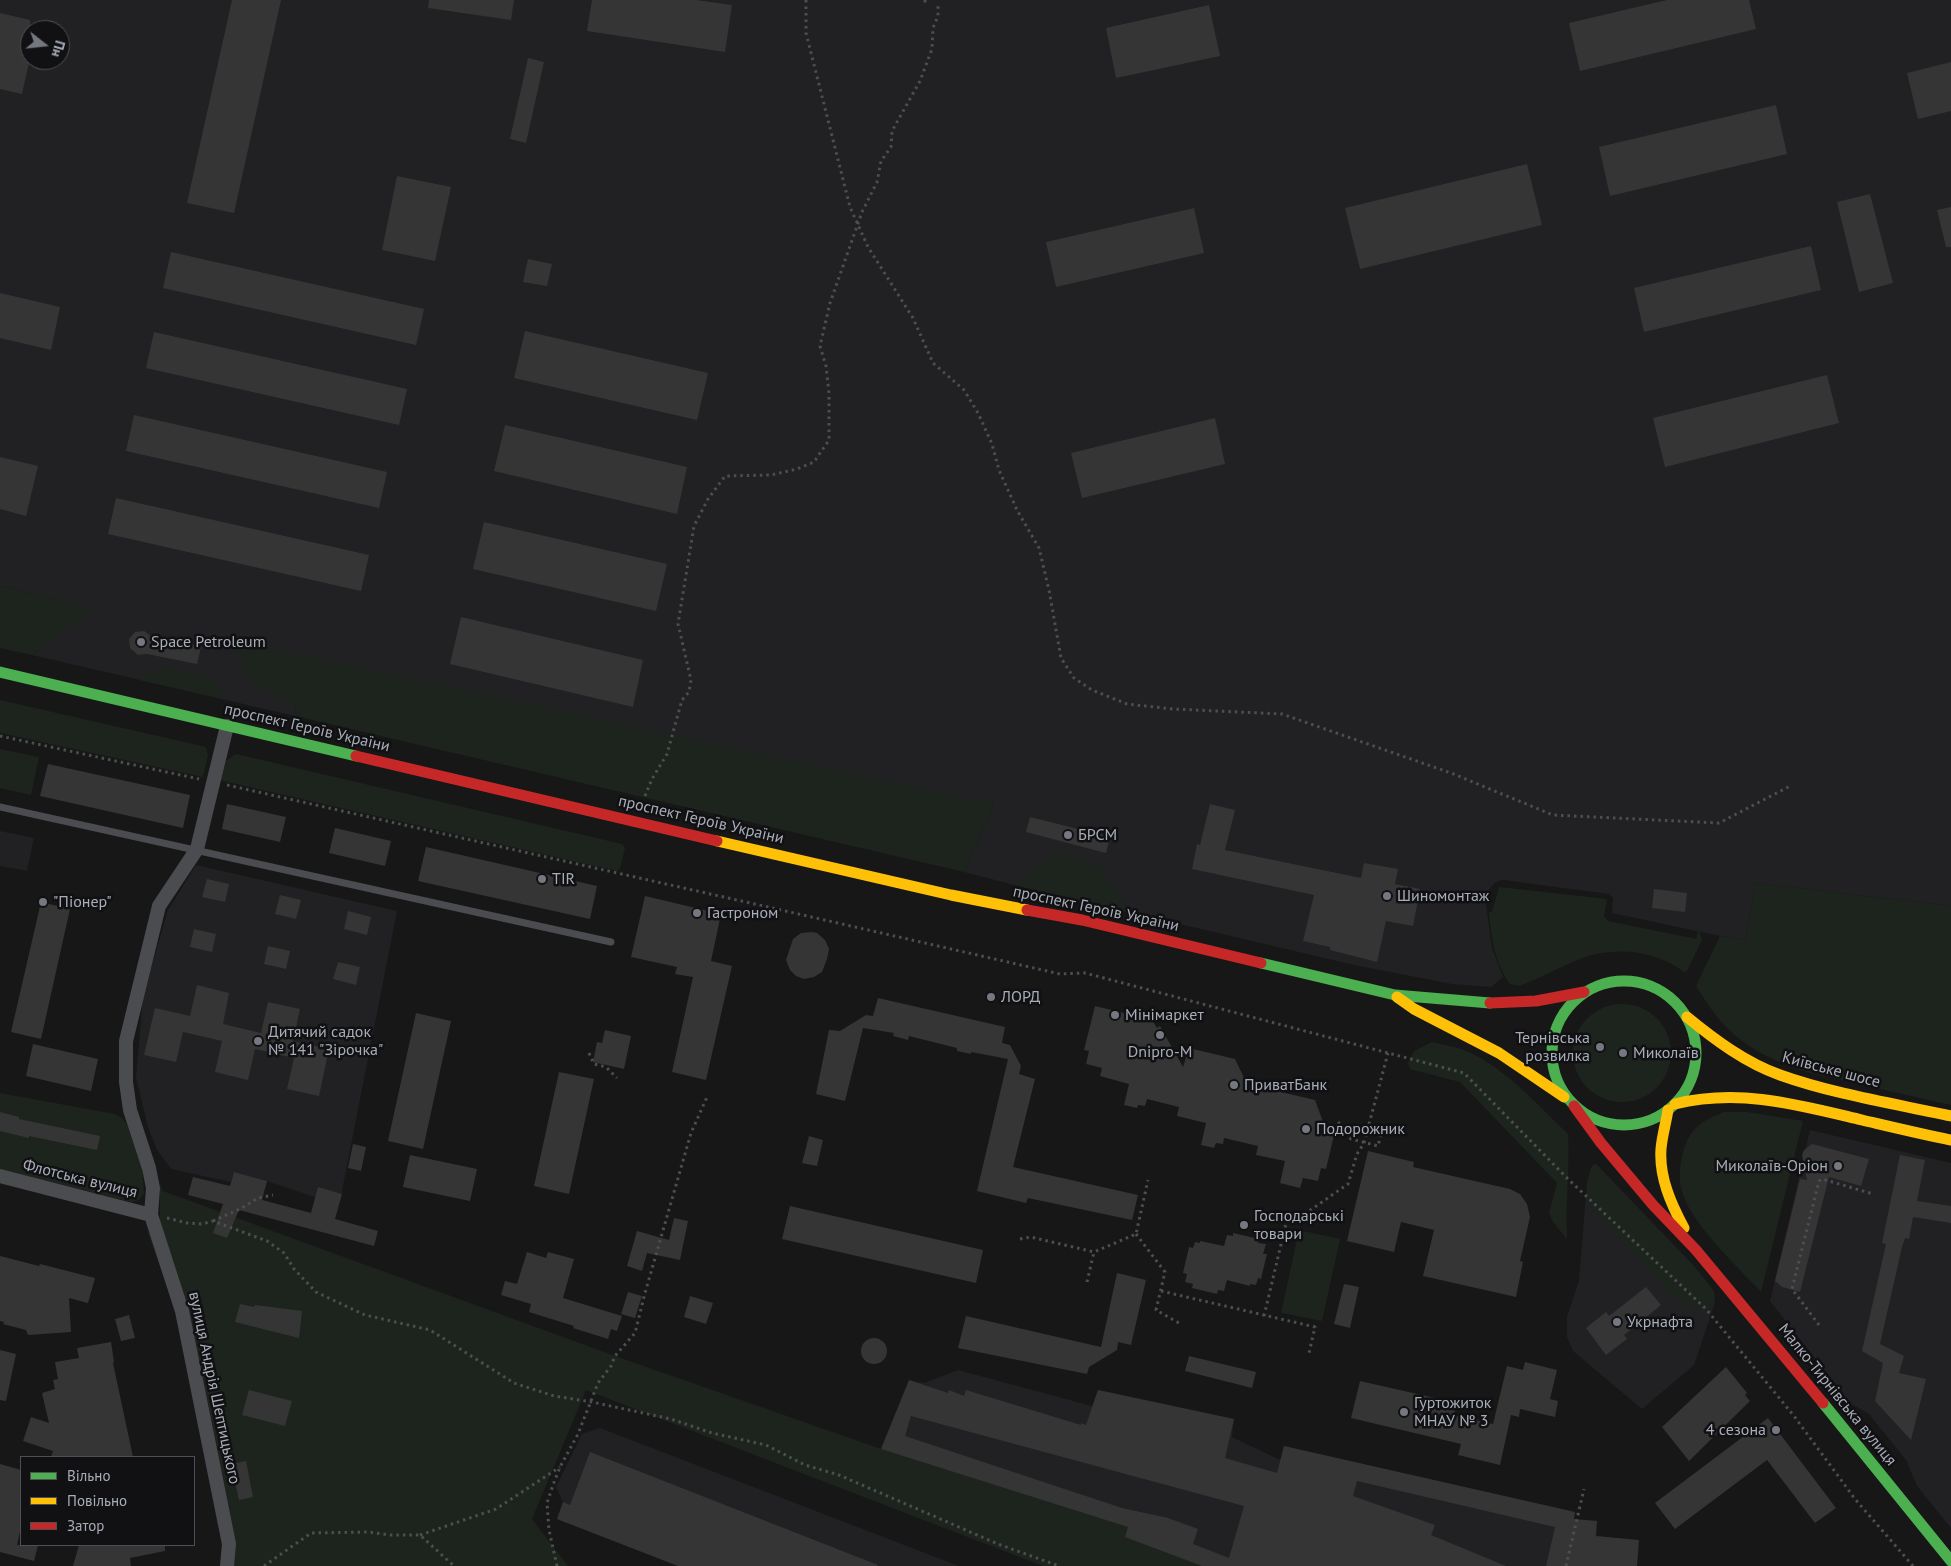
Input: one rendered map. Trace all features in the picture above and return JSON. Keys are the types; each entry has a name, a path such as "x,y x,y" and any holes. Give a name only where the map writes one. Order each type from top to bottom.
{"main road":[{"name":"проспект Героїв України","path":"0,672 941,893 1082,920 1395,995 1491,1003 1536,1001 1584,992"},
{"path":"1672,1107 1687,1087 1695,1064 1695,1040 1687,1017 1670,997 1658,989 1628,980 1598,985 1584,992 1571,1003 1561,1017 1554,1033 1551,1050 1553,1067 1558,1084 1571,1102 1586,1115 1599,1121 1613,1125 1643,1123 1690,1099 1754,1098 1821,1110 1951,1140"},
{"name":"проспект Героїв України","path":"1395,995 1414,1009 1499,1053 1571,1102"},
{"name":"Київське шосе","path":"1687,1017 1737,1054 1779,1075 1816,1086 1951,1116"},
{"name":"Малко-Тирнівська вулиця","path":"1571,1102 1601,1143 1653,1205 1696,1250 1855,1441 1951,1561"},
{"name":"Малко-Тирнівська вулиця","path":"1672,1107 1661,1151 1663,1171 1667,1192 1673,1208 1696,1250"}],"street":[{"path":"197,849 227,726"},
{"name":"вулиця Андрія Шептицького","path":"197,849 159,906 126,1041 126,1082 130,1110 149,1168 153,1188 151,1215 182,1311 229,1544 227,1566"},
{"name":"Флотська вулиця","path":"0,1176 151,1215"}],"lane":[{"path":"0,807 611,942"}],"path":[{"path":"806,0 806,33 850,207 868,247 913,318 933,363 964,390 978,413 1017,510 1038,548 1049,590 1061,658 1074,678 1092,690 1127,704 1173,709 1282,714 1451,772 1553,814 1719,823 1792,785"},
{"path":"645,796 652,779 667,754 682,700 689,692 691,680 678,624 694,526 708,499 725,476 771,475 796,469 814,462 830,440 828,384 826,366 820,346 830,303 858,224 876,182 881,161 891,147 892,131 920,81 932,49 933,28 938,16 938,3"},
{"path":"0,736 213,782 1060,974 1086,972 1464,1073 1568,1179 1706,1309 1794,1416 1856,1499 1913,1566"},
{"path":"589,1053 594,1064 606,1067 617,1078"},
{"path":"1299,1218 1348,1184 1357,1154 1364,1143 1388,1053"},
{"path":"557,1566 549,1530 547,1503 560,1467 578,1434 598,1383 611,1366 615,1356 636,1333 645,1293 691,1132 707,1097"},
{"path":"1338,1122 1351,1139 1378,1146 1382,1130"},
{"path":"1818,1325 1792,1289 1819,1181 1822,1179 1873,1194"},
{"path":"1148,1180 1136,1234 1165,1272 1156,1310 1179,1323"},
{"path":"151,1215 186,1223 202,1224 240,1209 258,1198 273,1195"},
{"path":"1264,1316 1288,1215"},
{"path":"213,1221 267,1241 284,1253 294,1269 316,1292 365,1315 430,1330 514,1383 554,1396 671,1419 712,1433 766,1445 805,1464 839,1475 998,1544 1059,1566"},
{"path":"1020,1239 1031,1237 1094,1252 1136,1234"},
{"path":"1087,1282 1094,1252"},
{"path":"1161,1291 1315,1327 1309,1353"},
{"path":"264,1566 311,1533 368,1532 420,1535 496,1509 560,1467"},
{"path":"1566,1566 1584,1489"},
{"path":"420,1535 454,1566"}],"shaded area":[{"path":"0,0 1951,0 1951,906 1755,883 1746,940 1612,913 1613,898 1609,894 1503,880 1496,882 1490,888 1486,904 1492,948 1503,977 1491,987 1452,984 1354,965 964,872 994,804 254,685 296,706 295,716 32,655 94,608 0,586"},
{"path":"0,586 95,608 32,655 0,648"},
{"path":"227,639 994,804 964,872 295,716 296,706 254,685"},
{"path":"161,667 211,678 221,693 222,699 140,680"},
{"path":"0,700 206,747 208,755 203,777 0,733"},
{"path":"0,749 39,757 31,795 0,788"},
{"path":"236,754 622,844 625,848 620,869 617,871 221,780 226,761"},
{"path":"0,831 34,838 27,871 0,866"},
{"path":"1061,853 1084,858 1106,873 1129,913 1014,885 1041,862"},
{"path":"196,865 397,911 341,1196 332,1203 234,1172 231,1182 171,1169 157,1150 148,1127 136,1078 143,996 168,910"},
{"path":"1755,883 1951,906 1951,1105 1871,1087 1867,1084 1826,1077 1786,1064 1767,1056 1749,1045 1732,1033 1718,1018 1696,986 1720,936 1746,940"},
{"path":"1499,887 1607,899 1604,916 1608,921 1696,939 1699,931 1702,940 1687,971 1684,972 1661,959 1649,955 1609,952 1583,958 1519,986 1510,984 1498,960 1493,943 1489,915 1489,912 1492,912"},
{"path":"1622,1004 1641,1008 1657,1018 1667,1034 1671,1053 1667,1072 1657,1088 1641,1098 1622,1102 1603,1098 1587,1088 1577,1072 1573,1053 1577,1034 1587,1018 1603,1008"},
{"path":"1432,1042 1469,1052 1497,1069 1522,1089 1568,1134 1567,1239 1553,1222 1549,1213 1557,1183 1460,1082 1410,1069 1408,1063 1414,1051"},
{"path":"0,1093 115,1114 122,1118 128,1126 142,1165 144,1193 139,1200 131,1202 0,1169"},
{"path":"1724,1112 1747,1112 1803,1121 1761,1292 1704,1230 1694,1217 1682,1191 1681,1162 1689,1137 1703,1122"},
{"path":"1810,1130 1951,1163 1951,1528 1917,1486 1906,1460 1868,1413 1851,1404 1770,1301"},
{"path":"1596,1164 1693,1265 1714,1291 1715,1302 1694,1365 1642,1409 1573,1351 1567,1337 1567,1317 1579,1280 1586,1195 1590,1171 1592,1166"},
{"path":"1596,1164 1693,1265 1714,1291 1715,1298 1712,1305 1707,1308 1693,1310 1680,1303 1593,1210 1588,1200 1586,1189 1592,1166"},
{"path":"160,1184 163,1191 615,1356 881,1449 1128,1527 1126,1537 1202,1566 1043,1566 586,1390 532,1519 568,1566 222,1566 223,1548 178,1318 148,1233 160,1230"},
{"path":"1299,1230 1340,1239 1322,1321 1281,1313"},
{"path":"958,1370 1092,1406 1098,1390 1234,1419 1232,1437 1280,1460 1284,1446 1575,1512 1562,1566 1202,1566 881,1449 909,1380 924,1383"},
{"path":"600,1428 959,1566 678,1566 557,1519 563,1502 556,1487 582,1434"}],"building":[{"path":"232,0 281,0 234,213 187,203"},
{"path":"429,0 514,0 511,20 428,8"},
{"path":"592,0 696,0 732,5 725,52 587,31"},
{"path":"1667,0 1749,0 1756,29 1580,71 1569,23"},
{"path":"1209,5 1220,56 1116,78 1106,28"},
{"path":"0,13 30,20 20,20 20,70 27,70 22,94 0,89"},
{"path":"528,58 544,62 526,143 510,139"},
{"path":"1951,62 1951,111 1918,119 1907,73"},
{"path":"1776,105 1787,154 1610,196 1599,147"},
{"path":"1527,164 1542,225 1360,269 1345,208"},
{"path":"397,176 451,187 435,261 382,250"},
{"path":"1870,194 1893,283 1859,292 1837,202"},
{"path":"1951,207 1951,247 1946,247 1937,210"},
{"path":"1194,208 1204,253 1056,287 1046,242"},
{"path":"1811,246 1821,290 1644,332 1634,288"},
{"path":"171,252 424,309 416,345 163,288"},
{"path":"528,259 552,264 547,286 523,282"},
{"path":"0,293 60,307 51,350 0,338"},
{"path":"525,331 708,373 697,420 514,378"},
{"path":"154,332 407,389 399,425 146,368"},
{"path":"1827,375 1839,423 1665,467 1653,418"},
{"path":"134,415 387,472 379,508 126,451"},
{"path":"1215,418 1225,464 1082,498 1071,453"},
{"path":"505,425 687,467 677,514 494,471"},
{"path":"0,457 38,466 26,516 0,509"},
{"path":"116,498 369,555 361,591 108,534"},
{"path":"484,522 667,564 656,611 473,569"},
{"path":"461,617 643,660 633,707 450,664"},
{"path":"144,631 151,636 201,647 197,664 147,654 138,655 130,648 129,639 135,632"},
{"path":"48,764 190,795 183,828 40,796"},
{"path":"227,804 286,817 280,842 222,829"},
{"path":"1210,804 1235,810 1225,850 1361,878 1364,863 1398,869 1395,884 1420,889 1413,926 1386,921 1377,962 1330,950 1330,947 1303,941 1314,895 1192,869 1197,844 1200,845"},
{"name":"БРСМ","path":"1030,817 1110,837 1106,853 1026,832"},
{"path":"335,828 391,841 385,866 329,853"},
{"path":"426,847 597,886 590,919 418,881"},
{"path":"207,879 229,884 225,902 202,897"},
{"path":"1654,889 1687,893 1685,912 1652,908"},
{"path":"280,895 301,900 296,919 275,914"},
{"path":"645,896 721,914 711,961 732,966 706,1080 672,1072 693,977 675,974 677,967 631,957"},
{"path":"41,902 70,909 41,1039 11,1032"},
{"path":"348,911 371,917 367,935 344,929"},
{"path":"194,929 216,934 212,952 190,947"},
{"path":"801,933 817,933 825,940 829,949 822,972 814,977 804,979 796,976 790,970 786,960 793,939"},
{"path":"268,946 290,951 286,969 264,964"},
{"path":"338,962 360,967 356,985 333,979"},
{"name":"Дитячий садок № 141 \"Зірочка\"","path":"197,985 229,993 223,1024 261,1033 268,1002 300,1009 293,1041 329,1049 319,1096 287,1089 294,1058 255,1049 248,1080 215,1072 222,1041 183,1032 176,1062 144,1055 155,1008 190,1016"},
{"path":"878,998 1005,1027 1002,1043 1010,1045 1021,1066 1019,1074 1035,1079 1013,1167 1138,1195 1132,1220 1028,1198 1026,1203 977,1191 1008,1059 971,1052 971,1054 957,1051 957,1048 909,1036 908,1040 893,1036 894,1033 863,1028 845,1101 816,1094 829,1030 840,1031 866,1015 873,1016"},
{"path":"1095,1006 1152,1020 1157,1028 1160,1026 1183,1067 1189,1048 1235,1059 1247,1084 1315,1100 1326,1130 1335,1131 1326,1169 1321,1168 1318,1181 1303,1178 1300,1188 1280,1183 1285,1161 1256,1155 1258,1146 1224,1138 1223,1144 1216,1143 1214,1148 1201,1145 1206,1123 1177,1116 1179,1107 1147,1099 1145,1106 1138,1105 1137,1108 1124,1105 1129,1084 1100,1076 1102,1068 1086,1064 1089,1051 1084,1050"},
{"path":"416,1013 451,1021 423,1149 388,1141"},
{"path":"605,1030 631,1036 624,1069 593,1062 597,1042 602,1043"},
{"path":"33,1044 98,1059 91,1091 26,1076"},
{"path":"559,1072 594,1079 569,1194 534,1186"},
{"path":"0,1112 19,1117 19,1119 100,1136 97,1150 0,1131"},
{"path":"809,1136 823,1140 817,1166 802,1163"},
{"path":"353,1144 366,1147 361,1171 348,1168"},
{"path":"1812,1144 1869,1159 1861,1186 1829,1177 1800,1292 1782,1287 1775,1281 1800,1179 1807,1180 1802,1155 1804,1150"},
{"path":"1368,1151 1414,1162 1413,1167 1510,1189 1520,1194 1527,1204 1530,1217 1520,1261 1523,1262 1516,1297 1423,1276 1434,1230 1401,1222 1394,1252 1347,1241"},
{"path":"410,1155 477,1169 470,1201 403,1187"},
{"path":"1900,1155 1925,1160 1917,1201 1951,1206 1951,1223 1913,1217 1909,1239 1905,1238 1902,1247 1880,1344 1904,1356 1899,1373 1926,1379 1911,1440 1875,1401 1883,1363 1862,1351 1886,1244 1882,1243"},
{"path":"234,1172 267,1181 262,1200 311,1213 318,1187 342,1194 335,1219 378,1231 374,1246 239,1210 227,1238 213,1233 223,1204 188,1195 193,1177 230,1186"},
{"path":"790,1206 983,1250 976,1283 782,1239"},
{"path":"674,1218 688,1221 680,1260 647,1253 642,1271 627,1266 637,1231 669,1240"},
{"path":"1233,1233 1259,1239 1258,1243 1266,1244 1263,1254 1267,1254 1261,1279 1258,1278 1256,1285 1250,1284 1250,1286 1227,1280 1224,1291 1218,1290 1217,1294 1192,1288 1193,1284 1185,1282 1187,1274 1183,1273 1189,1247 1193,1248 1195,1242 1200,1243 1200,1241 1224,1246 1227,1235 1233,1236"},
{"path":"527,1252 546,1258 548,1252 574,1259 563,1298 622,1316 617,1331 611,1329 608,1339 529,1312 531,1304 501,1295 505,1281 517,1284"},
{"path":"0,1256 95,1278 88,1303 69,1298 71,1332 28,1335 26,1330 3,1324 4,1322 0,1321"},
{"path":"1117,1273 1146,1280 1131,1345 1118,1342 1117,1350 1089,1367 1087,1374 958,1348 966,1316 1101,1347"},
{"path":"1344,1284 1359,1287 1350,1328 1334,1324"},
{"name":"Укрнафта","path":"1646,1287 1661,1305 1624,1335 1627,1339 1606,1355 1586,1328 1606,1312 1609,1316"},
{"path":"628,1292 642,1296 635,1318 621,1314"},
{"path":"690,1296 713,1303 706,1324 684,1317"},
{"path":"240,1304 302,1311 299,1338 235,1322"},
{"path":"129,1315 135,1338 121,1341 115,1319"},
{"path":"874,1338 883,1342 887,1351 883,1360 874,1364 865,1360 861,1351 865,1342"},
{"path":"111,1342 113,1363 133,1456 51,1456 53,1451 23,1441 31,1417 49,1423 42,1393 55,1389 53,1380 58,1379 55,1362 79,1358 77,1348"},
{"path":"0,1350 16,1354 6,1401 0,1400"},
{"path":"1189,1356 1256,1372 1252,1388 1185,1371"},
{"name":"Гуртожиток МНАУ № 3","path":"1525,1362 1557,1370 1550,1399 1558,1401 1555,1417 1520,1409 1519,1417 1511,1415 1500,1465 1458,1455 1461,1444 1351,1418 1360,1381 1457,1403 1454,1415 1493,1424 1507,1366 1523,1370"},
{"path":"1726,1367 1747,1393 1745,1395 1750,1401 1689,1461 1662,1427"},
{"path":"909,1380 948,1393 949,1390 964,1396 966,1390 1081,1425 1081,1423 1086,1425 1098,1390 1234,1419 1225,1458 1277,1473 1284,1446 1575,1512 1574,1519 1597,1521 1596,1536 1639,1540 1637,1566 1546,1566 1555,1527 1357,1481 1353,1496 1435,1525 1431,1535 1506,1566 1202,1566 1125,1537 1128,1527 881,1449","holes":["911,1416 1244,1506 1229,1558 1193,1544 1198,1529 1168,1518 1122,1508 905,1436"]},
{"path":"249,1390 292,1401 285,1426 242,1415"},
{"path":"1768,1418 1836,1508 1815,1523 1767,1460 1675,1529 1655,1503"},
{"path":"590,1452 878,1565 678,1566 557,1519 563,1502 570,1505"},
{"path":"246,1461 253,1497 239,1500 231,1464"},
{"path":"0,1464 20,1470 20,1532 17,1545 38,1546 34,1561 0,1552"},
{"path":"79,1546 165,1546 165,1551 130,1558 131,1566 73,1566"}],"traffic: fast":[{"path":"0,672 356,756"},
{"path":"1261,963 1395,995 1490,1003"},
{"path":"1624,981 1652,986 1675,1002 1691,1025 1696,1053 1691,1081 1675,1104 1652,1120 1624,1125 1596,1120 1573,1104 1557,1081 1552,1053 1557,1025 1573,1002 1596,986 1624,981"},
{"path":"1823,1403 1951,1561"}],"traffic: slow":[{"path":"717,841 951,895 1027,910"},
{"path":"1397,997 1414,1009 1499,1053 1564,1097"},
{"path":"1687,1017 1731,1050 1755,1064 1780,1075 1843,1093 1951,1116"},
{"path":"1675,1104 1699,1099 1746,1098 1769,1100 1951,1140"},
{"path":"1668,1110 1662,1139 1662,1170 1670,1200 1684,1228"}],"traffic: jam":[{"path":"356,756 717,841"},
{"path":"1027,910 1082,920 1261,963"},
{"path":"1490,1003 1536,1001 1584,992"},
{"path":"1574,1106 1601,1143 1653,1205 1696,1250 1823,1403"}],"place":[{"name":"Space Petroleum","path":"141,642"},
{"name":"БРСМ","path":"1068,835"},
{"name":"TIR","path":"542,879"},
{"name":"Шиномонтаж","path":"1387,896"},
{"name":"\"Піонер\"","path":"43,902"},
{"name":"Гастроном","path":"697,913"},
{"name":"ЛОРД","path":"991,997"},
{"name":"Мінімаркет","path":"1115,1015"},
{"name":"Dnipro-M","path":"1160,1035"},
{"name":"Дитячий садок № 141 \"Зірочка\"","path":"258,1041"},
{"name":"Тернівська розвилка","path":"1600,1047"},
{"name":"Миколаїв","path":"1623,1053"},
{"name":"ПриватБанк","path":"1234,1085"},
{"name":"Подорожник","path":"1306,1129"},
{"name":"Миколаїв-Оріон","path":"1838,1166"},
{"name":"Господарські товари","path":"1244,1225"},
{"name":"Укрнафта","path":"1617,1322"},
{"name":"Гуртожиток МНАУ № 3","path":"1404,1412"},
{"name":"4 сезона","path":"1776,1430"}]}
